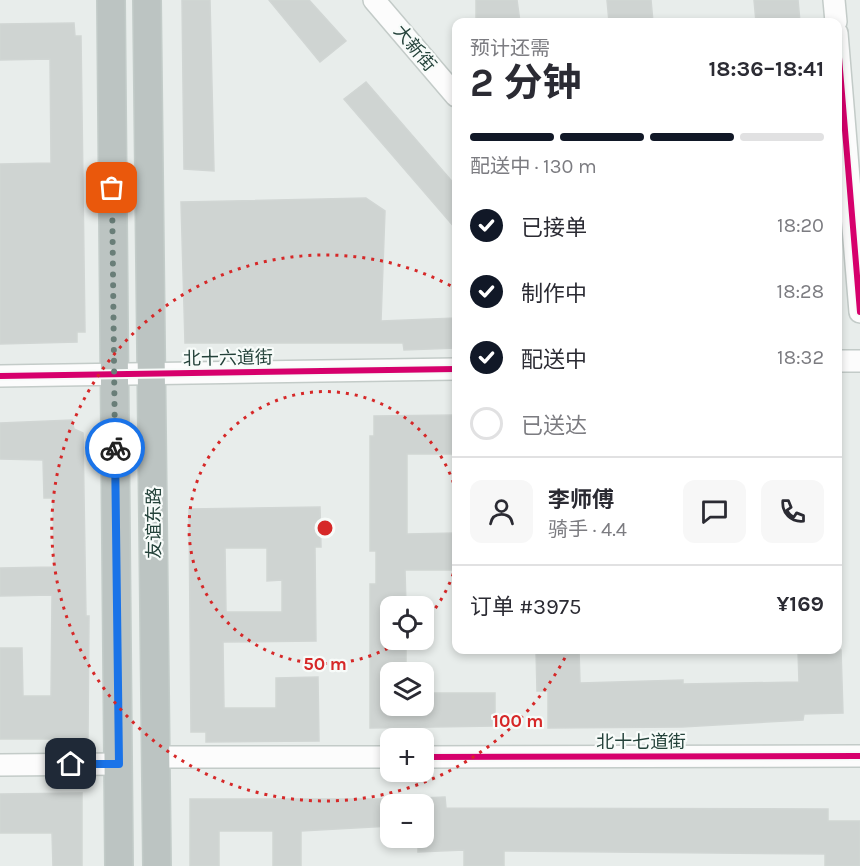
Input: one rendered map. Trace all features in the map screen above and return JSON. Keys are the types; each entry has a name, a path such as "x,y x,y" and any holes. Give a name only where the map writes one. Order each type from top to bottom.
{"highway":[{"path":"111,0 119,866"},
{"name":"友谊东路","path":"147,0 157,866"}],"street":[{"name":"大新街","path":"374,0 452,91"},
{"path":"834,0 836,18"},
{"path":"842,94 860,312"},
{"path":"842,361 860,361"},
{"name":"北十六道街","path":"0,376 452,369"},
{"name":"北十七道街","path":"434,757 860,756"},
{"path":"155,757 380,757"},
{"path":"0,765 119,764"}],"building":[{"path":"182,0 210,0 214,171 184,169"},
{"path":"269,0 309,0 346,41 320,62"},
{"path":"476,0 517,0 519,18 476,18"},
{"path":"607,0 651,0 653,18 609,18"},
{"path":"754,0 798,0 800,18 756,18"},
{"path":"74,23 75,36 81,36 85,332 77,332 77,342 0,344 0,164 51,163 50,59 0,60 0,24"},
{"path":"366,82 452,181 452,224 344,99"},
{"path":"366,198 385,211 381,321 452,318 452,348 404,350 403,343 185,343 181,202"},
{"path":"452,415 452,454 407,454 407,534 452,533 452,570 405,570 406,596 380,596 380,650 406,650 406,662 380,662 380,716 434,716 434,693 495,693 495,726 370,728 370,584 376,584 376,551 370,551 370,436 374,436 374,416"},
{"path":"72,420 74,429 83,433 86,616 89,616 88,739 0,739 0,648 22,648 23,696 51,696 52,595 0,596 0,568 54,567 53,498 44,498 43,460 0,459 0,423"},
{"path":"320,507 321,547 315,547 316,641 223,642 224,708 276,708 276,678 318,677 319,741 206,742 206,732 191,732 189,509","holes":["225,548 267,548 267,581 282,580 282,612 226,612"]},
{"path":"536,654 579,654 580,683 683,680 683,684 799,682 798,654 841,654 843,713 804,714 803,720 682,727 548,728 548,691 537,691"},
{"path":"82,793 82,866 53,866 52,833 0,833 0,794"},
{"path":"445,797 446,808 828,809 828,821 860,821 860,866 825,866 825,854 504,851 504,866 464,866 464,850 418,852 418,848 434,848 434,798"},
{"path":"190,799 380,799 380,827 301,831 301,866 273,866 273,831 219,831 219,866 190,866"}],"cycle path":[{"path":"842,94 860,312"},
{"path":"0,376 452,369"},
{"path":"434,757 860,756"}],"way so far":[{"path":"112,188 115,448"}],"route":[{"path":"71,764 119,764 115,448"}]}
